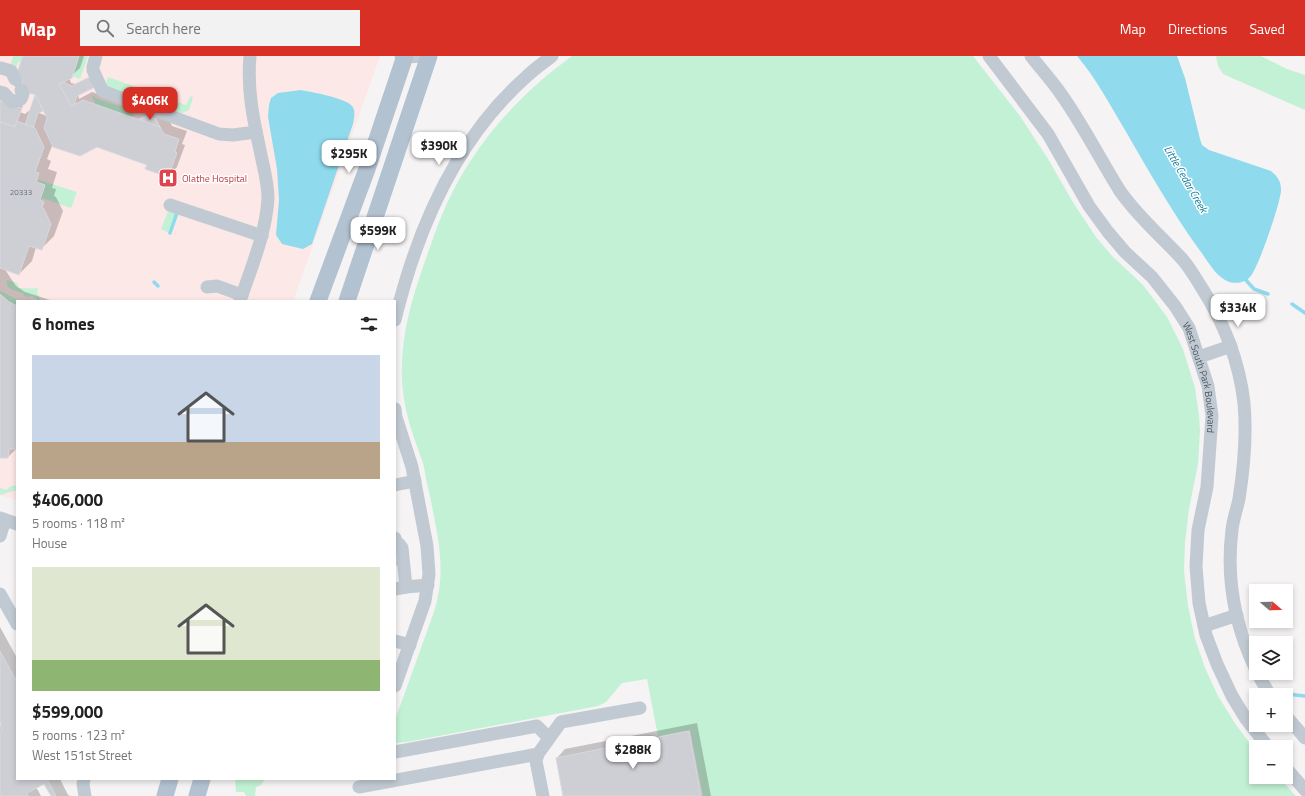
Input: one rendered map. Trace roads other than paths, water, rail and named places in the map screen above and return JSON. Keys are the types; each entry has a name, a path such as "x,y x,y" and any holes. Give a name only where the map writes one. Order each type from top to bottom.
{"main road":[{"path":"318,300 360,189 404,56"},
{"path":"347,300 428,56"},
{"path":"165,796 170,780"},
{"path":"197,796 202,780"}],"street":[{"path":"96,56 93,70 102,90 105,92 141,107 218,134 233,135 256,132"},
{"path":"239,299 262,236 268,197 249,88 250,56"},
{"path":"404,56 425,56"},
{"path":"396,316 407,277 427,220 439,193 459,156 499,103 526,77 552,56"},
{"name":"West South Park Boulevard","path":"989,56 1030,108 1048,134 1089,206 1108,232 1125,252 1152,277 1175,306 1189,328 1208,386 1212,416 1207,487 1198,530 1196,566 1199,603 1204,626 1217,664 1232,696 1246,719 1262,740"},
{"path":"1032,56 1061,93 1121,192 1140,216 1184,262 1194,275 1223,324 1231,346 1242,385 1246,425 1244,467 1232,528 1230,571 1232,596 1242,636 1249,653"},
{"path":"0,92 4,93 12,102 21,99 23,94 11,71 2,65"},
{"path":"170,205 262,236"},
{"path":"1199,357 1231,346"},
{"path":"396,420 397,430 412,467 427,546 430,574 425,601 410,644 399,663 396,680"},
{"path":"396,484 415,481"},
{"path":"0,536 7,521"},
{"path":"396,541 402,548 400,583 428,586"},
{"path":"0,594 16,622"},
{"path":"1204,626 1237,615"},
{"path":"396,641 410,644"},
{"path":"543,796 536,761 538,754 561,722 640,708"},
{"path":"1293,724 1305,738"},
{"path":"396,752 537,726 549,738"},
{"path":"358,787 538,754"},
{"path":"1293,776 1305,790"},
{"path":"84,780 85,796"}],"water":[{"path":"1077,56 1177,56 1185,78 1202,145 1209,150 1271,171 1277,177 1281,189 1278,206 1269,234 1254,271 1248,279 1239,283 1228,282 1217,274 1210,266 1169,205 1097,82"},
{"path":"301,90 343,100 352,106 354,110 353,124 312,244 303,249 282,244 276,235 279,200 277,169 268,117 271,98 278,93"}],"waterway":[{"path":"170,233 177,213"},
{"name":"Little Cedar Creek","path":"1244,278 1254,289 1268,294"},
{"path":"154,282 158,286"},
{"name":"Little Cedar Creek","path":"1292,304 1305,313"},
{"path":"1293,695 1305,696"}],"place":[{"name":"Olathe Hospital","path":"168,178"}]}
